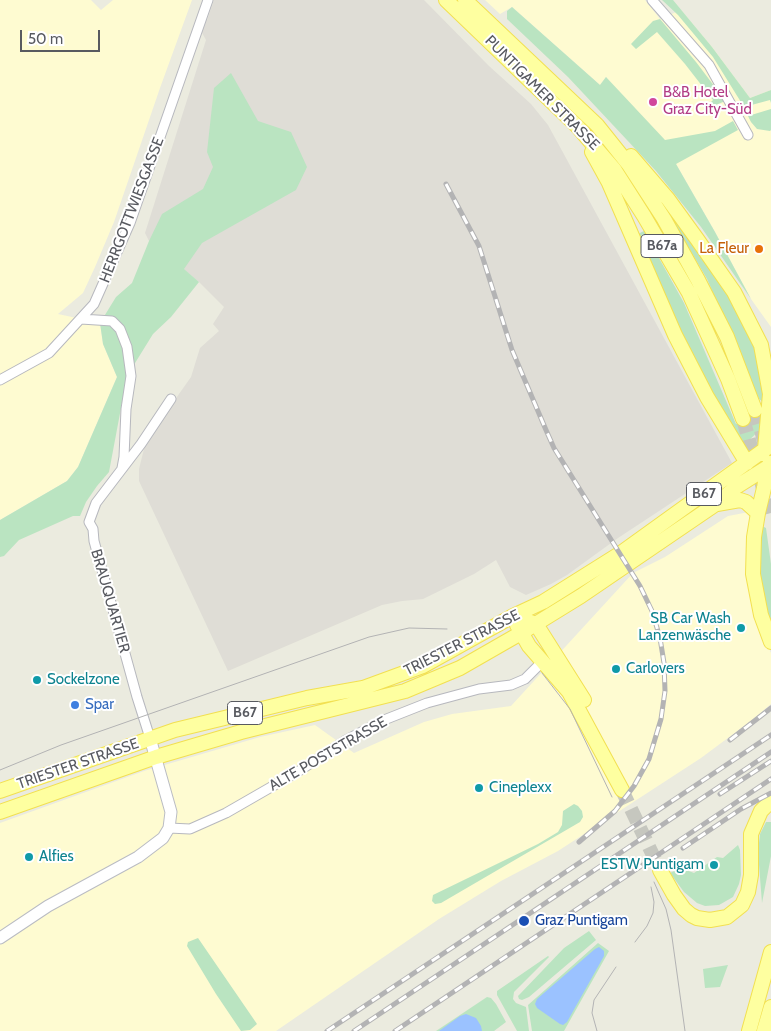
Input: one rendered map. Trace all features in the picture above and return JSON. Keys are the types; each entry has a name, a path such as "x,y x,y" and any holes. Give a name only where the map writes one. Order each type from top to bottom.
{"main road":[{"name":"PUNTIGAMER STRASSE","path":"446,0 577,126 614,169 689,293 728,379 743,419"},
{"name":"PUNTIGAMER STRASSE","path":"465,0 597,125 629,165 664,219 702,288 727,337 755,410"},
{"path":"597,125 637,161 668,198 734,292 761,345 771,394 764,488 754,537 753,574 761,615 771,642"},
{"path":"577,126 609,183 675,335 707,397 740,454 765,460"},
{"name":"TRIESTER STRASSE","path":"0,812 156,757 241,732 405,691 460,668 581,596 716,504 765,460"},
{"name":"TRIESTER STRASSE","path":"0,791 175,730 307,698 341,693 386,680 430,662 513,616 543,602 765,460"},
{"path":"716,504 740,500 746,502 758,513"},
{"path":"513,616 536,624 585,702 609,753 612,770"},
{"path":"513,616 521,633 540,660 569,692 622,790"},
{"path":"660,870 684,910 691,916 710,920 727,917 742,905 748,892 751,874 749,841 761,812 771,801"},
{"path":"738,1031 754,987 770,957"},
{"path":"749,1031 770,957"},
{"path":"766,1028 771,1007"}],"street":[{"name":"HERRGOTTWIESGASSE","path":"0,380 49,353 94,304 130,223 208,0"},
{"path":"652,0 709,65 748,135"},
{"name":"BRAUQUARTIER","path":"81,319 112,321 120,328 127,347 131,376 126,409 124,457 121,470"},
{"name":"BRAUQUARTIER","path":"150,738 138,703 94,542 93,529 89,522 96,503 141,444 171,399"},
{"name":"ALTE POSTSTRASSE","path":"169,828 190,829 226,813 299,771 346,740 384,720 427,702 479,689 511,685 525,679 539,665 540,660"},
{"path":"0,938 48,906 138,857 163,838 169,828 171,812 150,738"}],"shaded area":[{"path":"0,0 91,0 101,10 113,0 192,0 114,222 95,267 83,293 58,314 100,323 103,344 117,377 78,467 67,481 0,520"},
{"path":"214,0 424,0 489,66 531,104 548,125 732,463 618,538 567,575 526,595 510,587 496,560 474,574 423,599 382,605 228,671 139,481 139,469 145,445 191,377 200,348 219,331 213,324 224,307 199,282 149,241 145,233 206,40 200,29 204,20 207,20"},
{"path":"485,0 645,0 660,19 681,10 712,47 750,98 771,90 771,327 751,299 676,164 606,77 600,85 512,7 500,14"},
{"path":"749,512 749,535 759,626 771,653 771,704 701,758 558,851 501,881 439,919 276,1031 0,1031 0,823 144,771 260,737 315,725 354,753 424,722 452,714 511,706 633,573 665,557 728,516"}],"green space":[{"path":"662,0 673,0 712,47 750,98 771,90 771,103 770,100 744,107 713,57 678,15"},
{"path":"512,7 600,85 606,77 665,140 715,131 733,121 738,130 676,164 751,299 701,227 656,171 568,77 507,19 507,11"},
{"path":"660,19 696,62 724,99 723,102 711,107 707,106 713,100 657,32 636,49 631,44 653,21"},
{"path":"231,73 258,121 291,132 307,167 296,190 202,243 184,269 199,282 171,317 153,334 127,376 109,472 86,502 80,516 73,516 19,540 4,556 0,557 0,520 67,481 78,467 117,377 103,344 100,323 116,297 132,283 162,214 203,189 213,167 207,152 214,88"},
{"path":"771,109 771,130 757,129 748,116"},
{"path":"674,215 723,285 754,347 765,400 762,428 745,444 742,444 734,433 676,325 638,234 644,231 684,303 736,424 762,406 763,402 759,399 707,279 670,216"},
{"path":"762,526 766,528 771,564 771,625 766,613 759,571"},
{"path":"574,804 582,811 583,817 580,822 441,903 435,904 432,901 433,895 538,844 558,832 562,825 563,811"},
{"path":"766,822 771,822 771,856 762,903 758,852 760,834"},
{"path":"738,845 741,875 739,884 733,897 719,905 705,906 697,903 684,892 670,873 681,868 694,873 717,857 723,858"},
{"path":"589,931 596,940 529,997 522,1000 519,999 518,996 564,948"},
{"path":"198,938 257,1024 250,1030 241,1031 187,946 188,942"},
{"path":"598,943 609,951 564,1031 532,1031 528,1005"},
{"path":"548,956 514,992 513,999 516,1003 526,1007 529,1031 517,1031 497,995 497,991"},
{"path":"728,965 720,987 705,988 703,969"},
{"path":"487,997 491,998 496,1004 506,1022 494,1031 436,1031"}],"water":[{"path":"599,947 604,951 604,956 567,1022 563,1025 560,1024 537,1008 535,1004 537,999"},
{"path":"466,1014 476,1018 482,1031 439,1031 460,1016"}],"tunnel":[{"path":"755,410 765,444"},
{"path":"743,419 771,516"},
{"path":"622,790 660,870"}],"tram line":[{"path":"0,770 61,745 369,637 409,628 447,629"},
{"path":"542,673 570,709 612,797"},
{"path":"654,882 666,909 671,930 685,1031"},
{"path":"635,942 647,926 653,913 654,902 651,887"},
{"path":"597,1031 592,1013 594,1000 616,967"}],"railway":[{"path":"446,184 479,246 512,350 554,448 640,586 652,611 660,638 664,663 665,691 661,719 649,759 634,786 615,811 579,842"},
{"path":"730,740 771,708"},
{"path":"327,1031 771,735"},
{"path":"354,1031 771,752"},
{"path":"720,794 771,761"},
{"path":"395,1031 771,779"},
{"path":"683,848 741,809 771,793"}],"place":[{"name":"B&B Hotel Graz City-Süd","path":"653,102"},
{"name":"La Fleur","path":"759,249"},
{"name":"SB Car Wash Lanzenwäsche","path":"741,628"},
{"name":"Carlovers","path":"616,669"},
{"name":"Sockelzone","path":"37,680"},
{"name":"Spar","path":"75,705"},
{"name":"Cineplexx","path":"479,788"},
{"name":"Alfies","path":"29,857"},
{"name":"ESTW Puntigam","path":"714,865"},
{"name":"Graz Puntigam","path":"524,921"}]}
